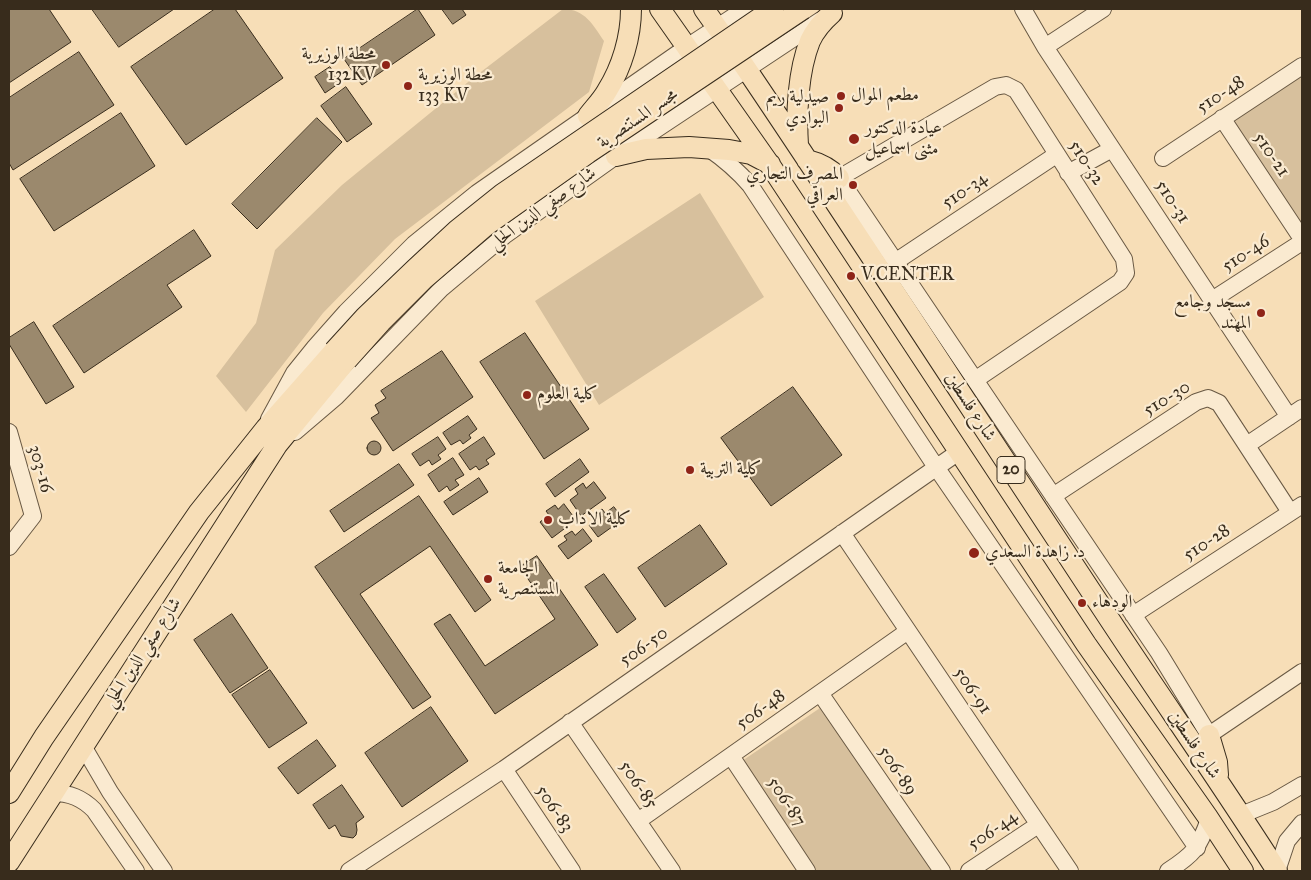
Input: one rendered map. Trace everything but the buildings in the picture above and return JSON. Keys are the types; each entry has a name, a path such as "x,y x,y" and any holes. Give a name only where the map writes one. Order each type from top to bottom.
{"main road":[{"path":"588,116 607,92 626,49 631,9"},
{"path":"660,9 690,51"},
{"path":"704,9 720,32"},
{"name":"مجسر المستنصرية","path":"340,356 365,317 450,237 487,206 525,178 773,9"},
{"name":"مجسر المستنصرية","path":"340,356 381,322 424,279 503,213 596,147 803,9"},
{"path":"835,11 820,25 811,40 806,56 797,124 802,152 833,171 838,178"},
{"name":"شارع فلسطين","path":"743,65 1277,871"},
{"name":"شارع فلسطين","path":"714,85 770,165 1086,644 1209,819 1243,871"},
{"path":"616,156 646,149 674,147 708,148 751,154 770,165"},
{"name":"شارع صفي الدين الحلي","path":"9,793 44,737 194,520 266,428 340,356"},
{"name":"شارع صفي الدين الحلي","path":"9,862 278,445 340,356"},
{"path":"1086,644 1114,627"},
{"path":"1209,735 1217,762 1218,780"}],"street":[{"name":"شارع صفي الدين الحلي","path":"266,428 278,400 294,373 346,312 414,244 481,197 588,116 720,32 745,9"},
{"name":"510-31","path":"1023,9 1045,47 1212,300 1296,412"},
{"path":"1045,47 1103,9"},
{"name":"شارع صفي الدين الحلي","path":"278,445 318,414 336,397 442,288 505,229 616,156 743,65 835,11"},
{"name":"510-48","path":"1163,158 1302,66"},
{"name":"510-32","path":"838,178 995,87 1006,85 1016,90 1124,258 1126,273 1120,282 975,380"},
{"name":"510-21","path":"1222,118 1302,241"},
{"path":"708,148 731,164 750,185 936,467 1197,848"},
{"path":"1068,173 1112,149"},
{"name":"510-34","path":"895,262 1056,154"},
{"path":"838,178 1133,615 1209,735 1302,672"},
{"name":"510-46","path":"1212,300 1302,241"},
{"name":"510-30","path":"1053,496 1196,402 1208,398 1219,403 1246,445 1296,508"},
{"path":"1246,445 1296,412"},
{"name":"303-16","path":"9,432 33,516 9,547"},
{"name":"506-50","path":"349,871 504,770 960,451"},
{"name":"510-28","path":"1133,615 1296,508"},
{"name":"506-91","path":"842,533 1070,871"},
{"name":"506-48","path":"638,821 908,632"},
{"name":"506-89","path":"820,693 942,871"},
{"name":"506-85","path":"570,722 638,821 666,869"},
{"path":"83,746 100,777 161,870"},
{"name":"506-87","path":"731,756 807,871"},
{"name":"506-83","path":"504,770 569,870"},
{"path":"1241,814 1273,802 1302,785"},
{"path":"52,793 71,795 88,804 136,871"},
{"path":"1168,871 1184,861 1197,848 1202,841 1209,819"},
{"path":"1277,871 1287,841 1302,823"},
{"name":"506-44","path":"969,871 1038,824"},
{"path":"118,846 137,832"}],"shaded area":[{"path":"563,9 583,15 604,41 589,92 395,239 323,313 246,412 216,376 256,323 275,250 342,185 473,78"},
{"path":"1302,66 1302,239 1222,118"},
{"path":"700,193 764,297 599,405 535,301"},
{"path":"820,708 933,871 816,871 742,761"}],"place":[{"name":"محطة الوزيرية 132KV","path":"386,65"},
{"name":"محطة الوزيرية 133 KV","path":"408,86"},
{"name":"مطعم الموال","path":"841,96"},
{"name":"صيدلية ريم البوادي","path":"839,108"},
{"name":"عيادة الدكتور مثنى اسماعيل","path":"854,139"},
{"name":"المصرف التجاري العراقي","path":"853,185"},
{"name":"V.CENTER","path":"851,276"},
{"name":"مسجد وجامع المهند","path":"1261,313"},
{"name":"كلية العلوم","path":"527,395"},
{"name":"كلية التربية","path":"690,470"},
{"name":"كلية الاداب","path":"548,520"},
{"name":"د. زاهدة السعدي","path":"974,553"},
{"name":"الجامعة المستنصرية","path":"488,579"},
{"name":"الودهاء","path":"1082,603"}]}
